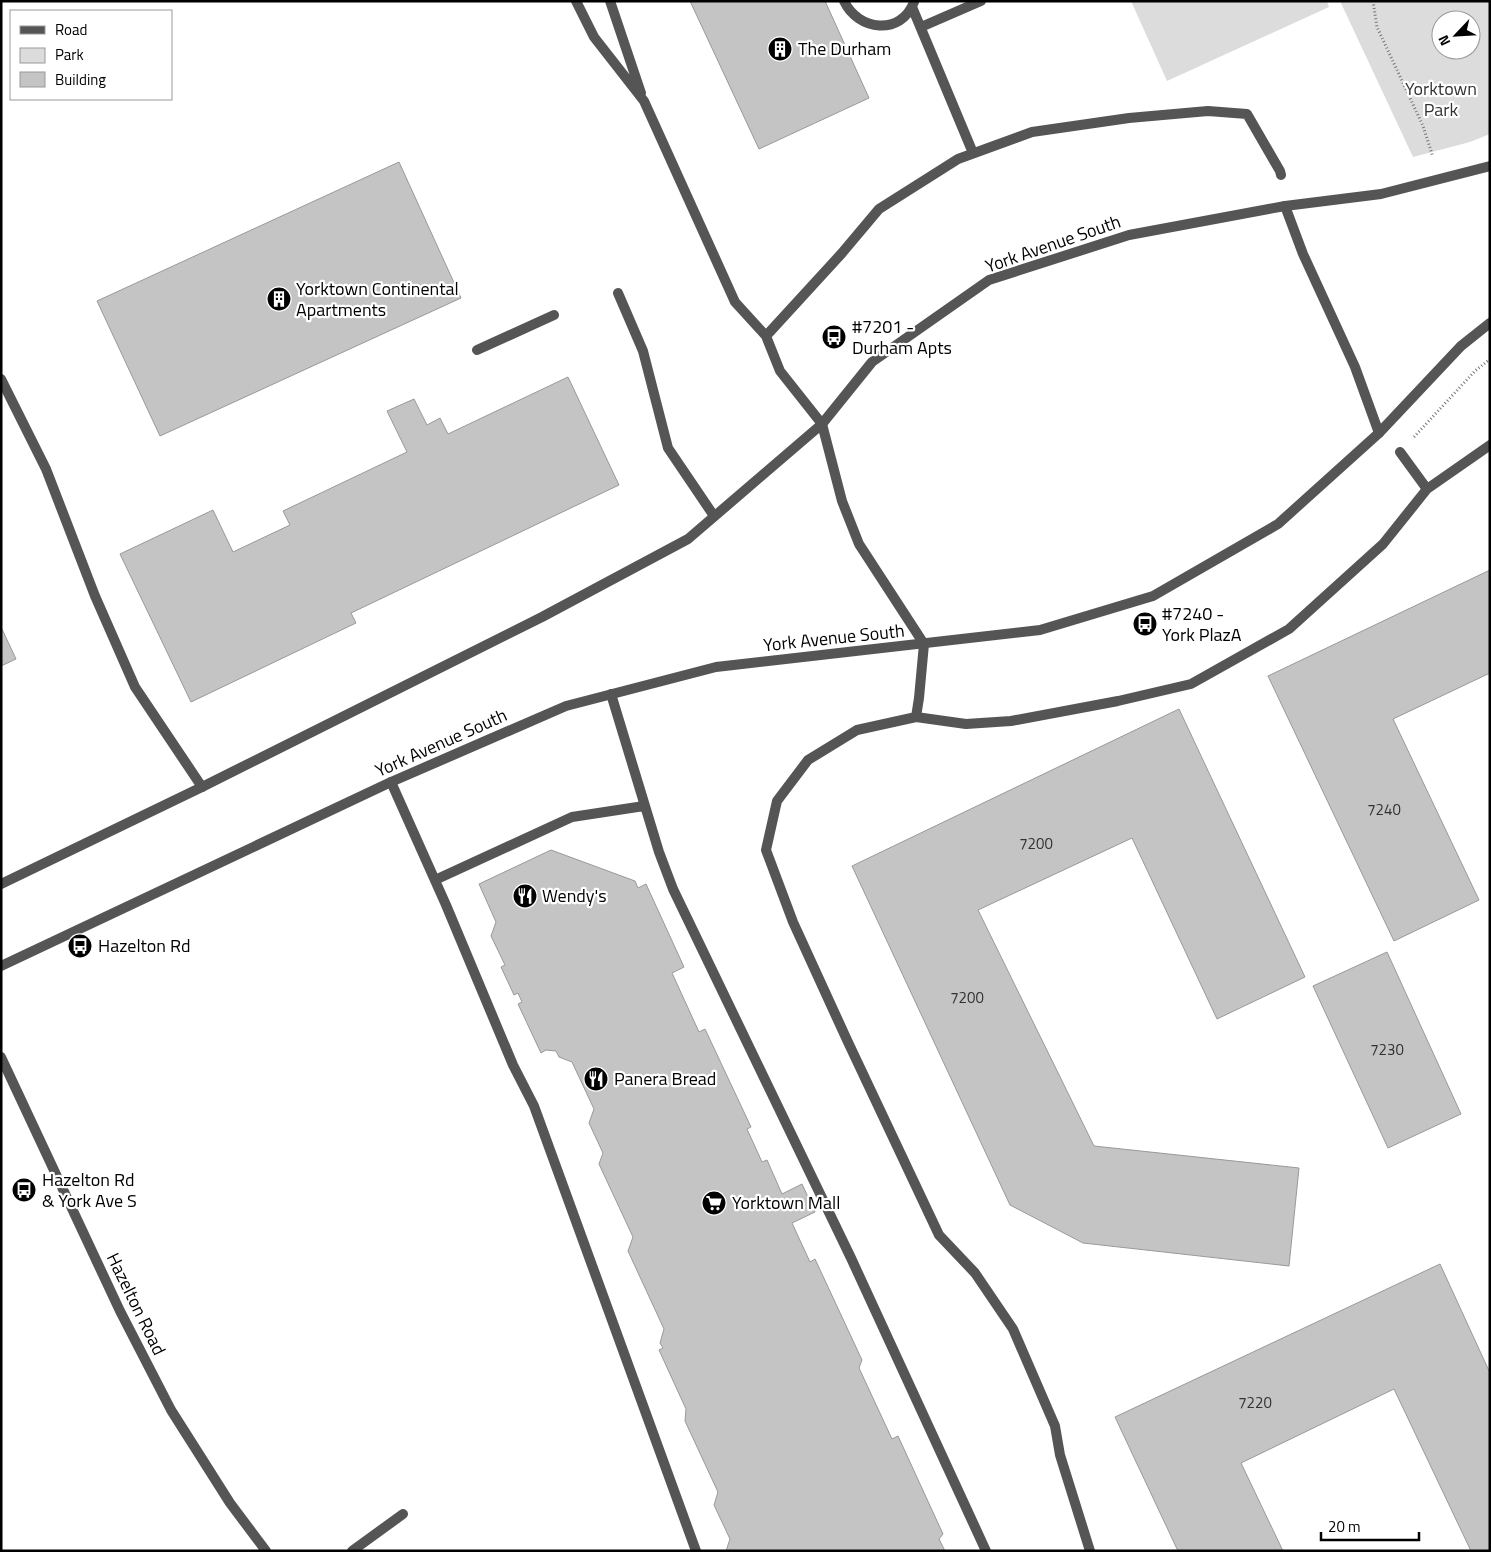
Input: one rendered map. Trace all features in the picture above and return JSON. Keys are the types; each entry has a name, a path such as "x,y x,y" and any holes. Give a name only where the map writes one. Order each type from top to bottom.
{"street":[{"path":"576,1 594,37 644,101"},
{"path":"610,1 644,101 735,302 766,336 780,371 822,424"},
{"path":"844,1 848,10 857,19 869,25 882,26 894,23 904,17 913,4"},
{"path":"921,27 981,1"},
{"path":"913,4 973,154"},
{"path":"766,336 842,253 878,210 958,159 1032,132 1128,118 1208,111 1247,114 1281,175"},
{"name":"York Avenue South","path":"1,884 202,787 550,612 688,539 822,424 872,362 989,280 1129,235 1285,206 1381,194 1490,166"},
{"path":"1285,206 1304,254 1355,367 1380,433"},
{"path":"618,293 643,351 668,448 714,516"},
{"path":"477,350 554,315"},
{"name":"York Avenue South","path":"1,966 391,782 566,706 716,667 1040,630 1152,596 1278,524 1380,433 1461,346 1490,323"},
{"path":"1,379 46,469 95,596 135,687 202,787"},
{"name":"York Avenue South","path":"822,424 842,501 859,544 924,644"},
{"path":"1090,1551 1060,1455 1055,1426 1013,1329 975,1273 939,1235 797,930 766,850 777,801 808,760 857,730 916,717 966,724 1011,721 1118,701 1191,684 1290,629 1382,544 1427,489 1490,445"},
{"path":"1400,452 1427,489"},
{"path":"916,717 924,644"},
{"path":"611,694 644,806 673,889 851,1258 986,1551"},
{"path":"391,782 435,880 513,1065 534,1106 696,1551"},
{"path":"435,880 572,817 644,806"},
{"name":"Hazelton Road","path":"1,1057 120,1311 171,1410 230,1503 266,1551"},
{"path":"352,1551 403,1514"}],"path":[{"path":"1373,1 1376,26 1423,126 1433,157"},
{"path":"1400,452 1475,371 1490,359"}],"green space":[{"path":"1131,1 1327,1 1329,7 1167,81"},
{"name":"Yorktown Park","path":"1340,1 1490,1 1490,134 1470,142 1413,157"}],"building":[{"name":"The Durham","path":"690,1 825,1 869,98 759,149"},
{"name":"Yorktown Continental Apartments","path":"399,162 461,298 160,436 97,301"},
{"path":"568,377 619,485 351,613 356,623 191,702 120,554 213,510 233,552 290,525 283,511 407,452 387,411 414,399 427,425 440,418 448,434"},
{"path":"1490,570 1490,673 1393,719 1479,900 1394,941 1268,676"},
{"path":"1,627 16,659 1,666"},
{"path":"1179,709 1305,977 1217,1019 1132,838 978,910 1094,1146 1299,1168 1289,1266 1083,1243 1010,1205 852,866"},
{"name":"Yorktown Mall","path":"551,850 635,881 638,888 646,884 684,967 672,973 699,1032 705,1029 751,1127 747,1129 762,1162 767,1160 782,1194 802,1184 815,1212 792,1223 810,1262 815,1259 862,1360 859,1368 892,1439 898,1436 943,1534 939,1539 945,1551 726,1551 730,1539 714,1505 718,1492 685,1421 686,1409 659,1350 663,1348 660,1343 664,1329 628,1251 633,1237 599,1164 603,1153 589,1123 594,1109 572,1062 559,1057 556,1051 546,1050 541,1053 518,1004 522,1002 518,993 514,995 501,967 505,965 491,936 496,922 479,884"},
{"path":"1387,952 1461,1114 1388,1148 1313,986"},
{"path":"1440,1264 1490,1373 1490,1551 1471,1551 1394,1389 1241,1463 1283,1551 1178,1551 1115,1417"}],"place":[{"name":"The Durham","path":"780,49"},
{"name":"Yorktown Continental Apartments","path":"279,299"},
{"name":"#7201 - Durham Apts","path":"834,337"},
{"name":"#7240 - York PlazA","path":"1145,624"},
{"name":"Wendy's","path":"525,896"},
{"name":"Hazelton Rd","path":"80,946"},
{"name":"Panera Bread","path":"596,1079"},
{"name":"Hazelton Rd & York Ave S","path":"24,1190"},
{"name":"Yorktown Mall","path":"714,1203"}]}
